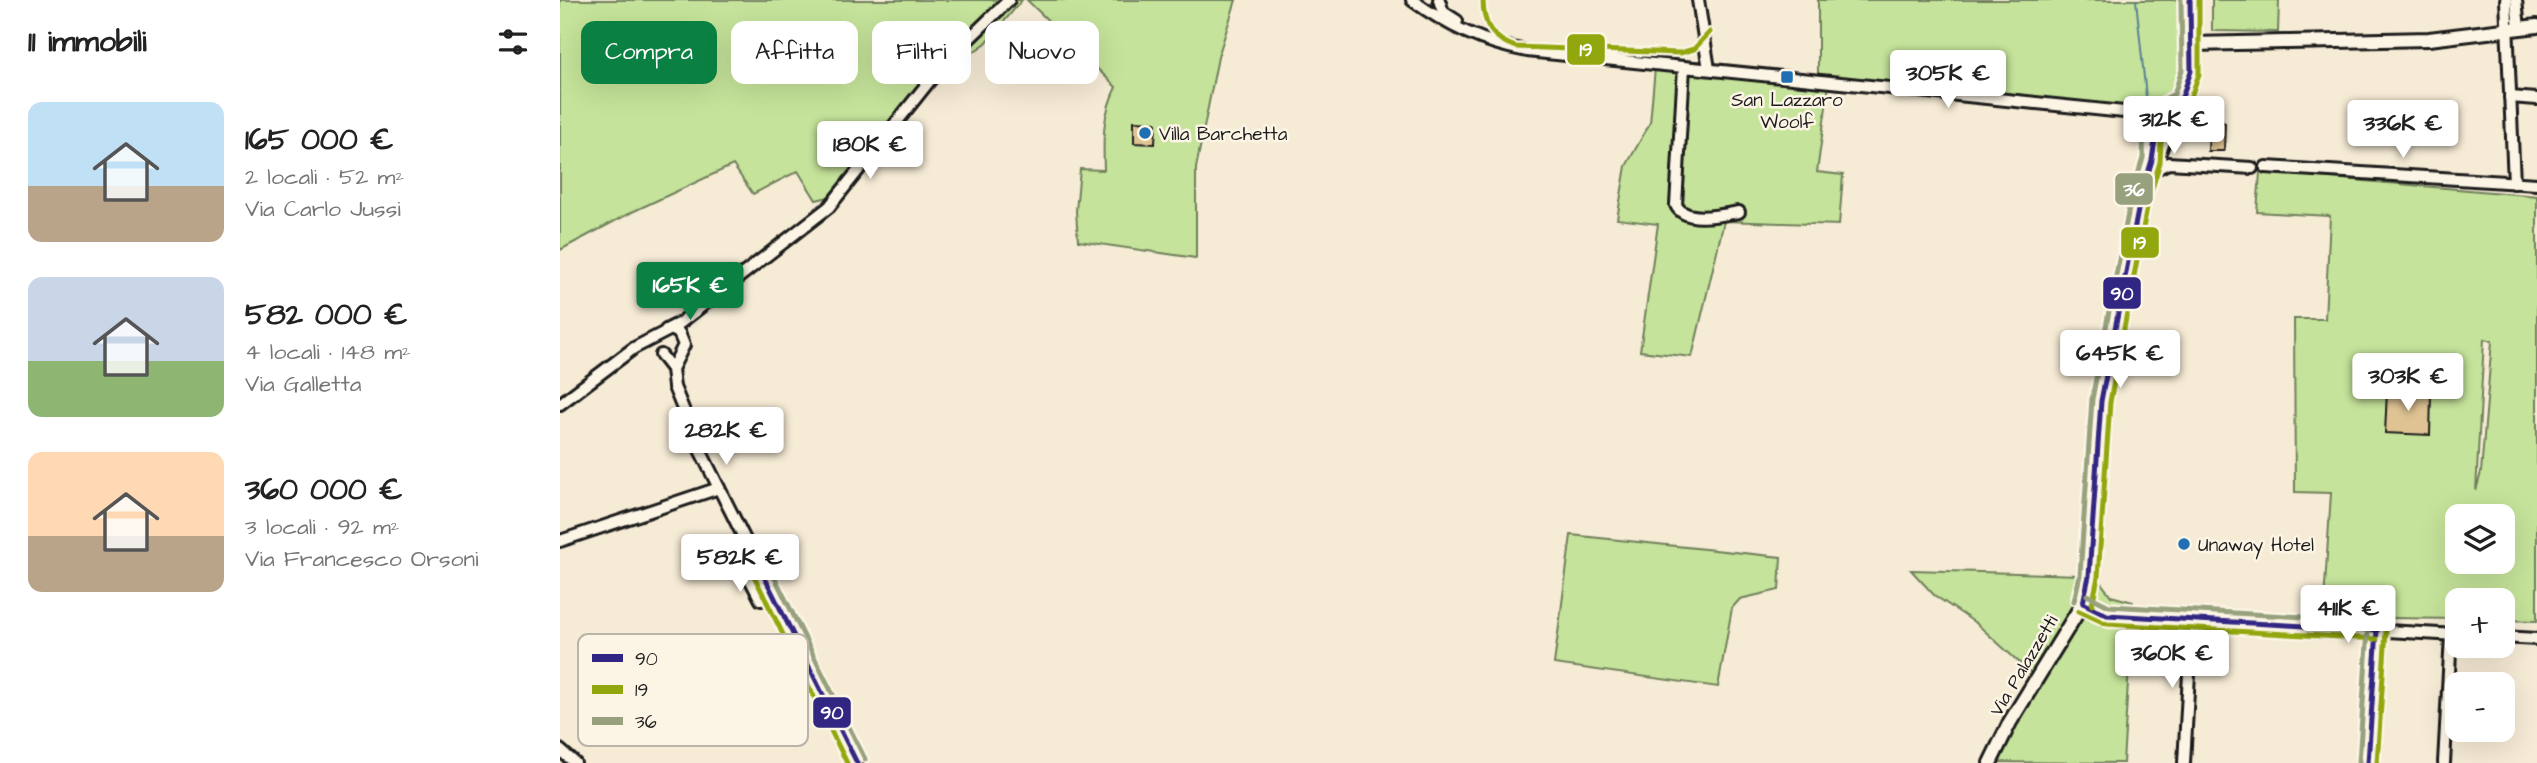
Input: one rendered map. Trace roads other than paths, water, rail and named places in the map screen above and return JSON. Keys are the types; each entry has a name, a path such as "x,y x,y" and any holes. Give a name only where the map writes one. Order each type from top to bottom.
{"main road":[{"path":"2162,121 2181,100 2191,71 2192,44 2418,40 2537,26"},
{"name":"Via Palazzetti","path":"1990,763 2010,722 2084,603 2089,576 2101,401 2140,200 2158,152 2162,121"},
{"name":"Via Palazzetti","path":"2150,172 2162,121"}],"street":[{"path":"560,404 640,345 688,315 829,207 943,64 1009,0"},
{"path":"1412,0 1424,4 1455,28 1478,38 1527,51 2134,113 2162,121"},
{"path":"1424,4 1437,0 1443,12 1478,38"},
{"path":"1698,0 1709,69"},
{"path":"2190,0 2192,44"},
{"path":"2506,0 2513,29"},
{"path":"2514,183 2511,97 2516,0"},
{"path":"1684,67 1676,205 1679,211 1687,216 1740,212"},
{"path":"2511,97 2537,99"},
{"path":"2158,152 2162,160 2168,163 2252,168"},
{"path":"2150,172 2168,163"},
{"path":"2266,167 2537,184"},
{"path":"688,315 682,337 684,345 672,369 674,387 719,488 793,634"},
{"path":"662,333 675,330 682,337"},
{"path":"662,333 659,353 672,369"},
{"path":"640,345 671,358 678,355"},
{"path":"560,541 719,488"},
{"path":"2084,603 2107,615 2445,634"},
{"path":"2184,763 2192,620"},
{"path":"2368,763 2378,630"},
{"path":"2515,638 2537,639"},
{"path":"2444,763 2452,658"},
{"path":"808,664 857,763"},
{"path":"560,750 575,763"}],"waterway":[{"path":"2136,0 2146,97"}],"place":[{"name":"San Lazzaro Woolf","path":"1787,77"},
{"name":"Villa Barchetta","path":"1145,133"},
{"name":"Unaway Hotel","path":"2184,544"}]}
